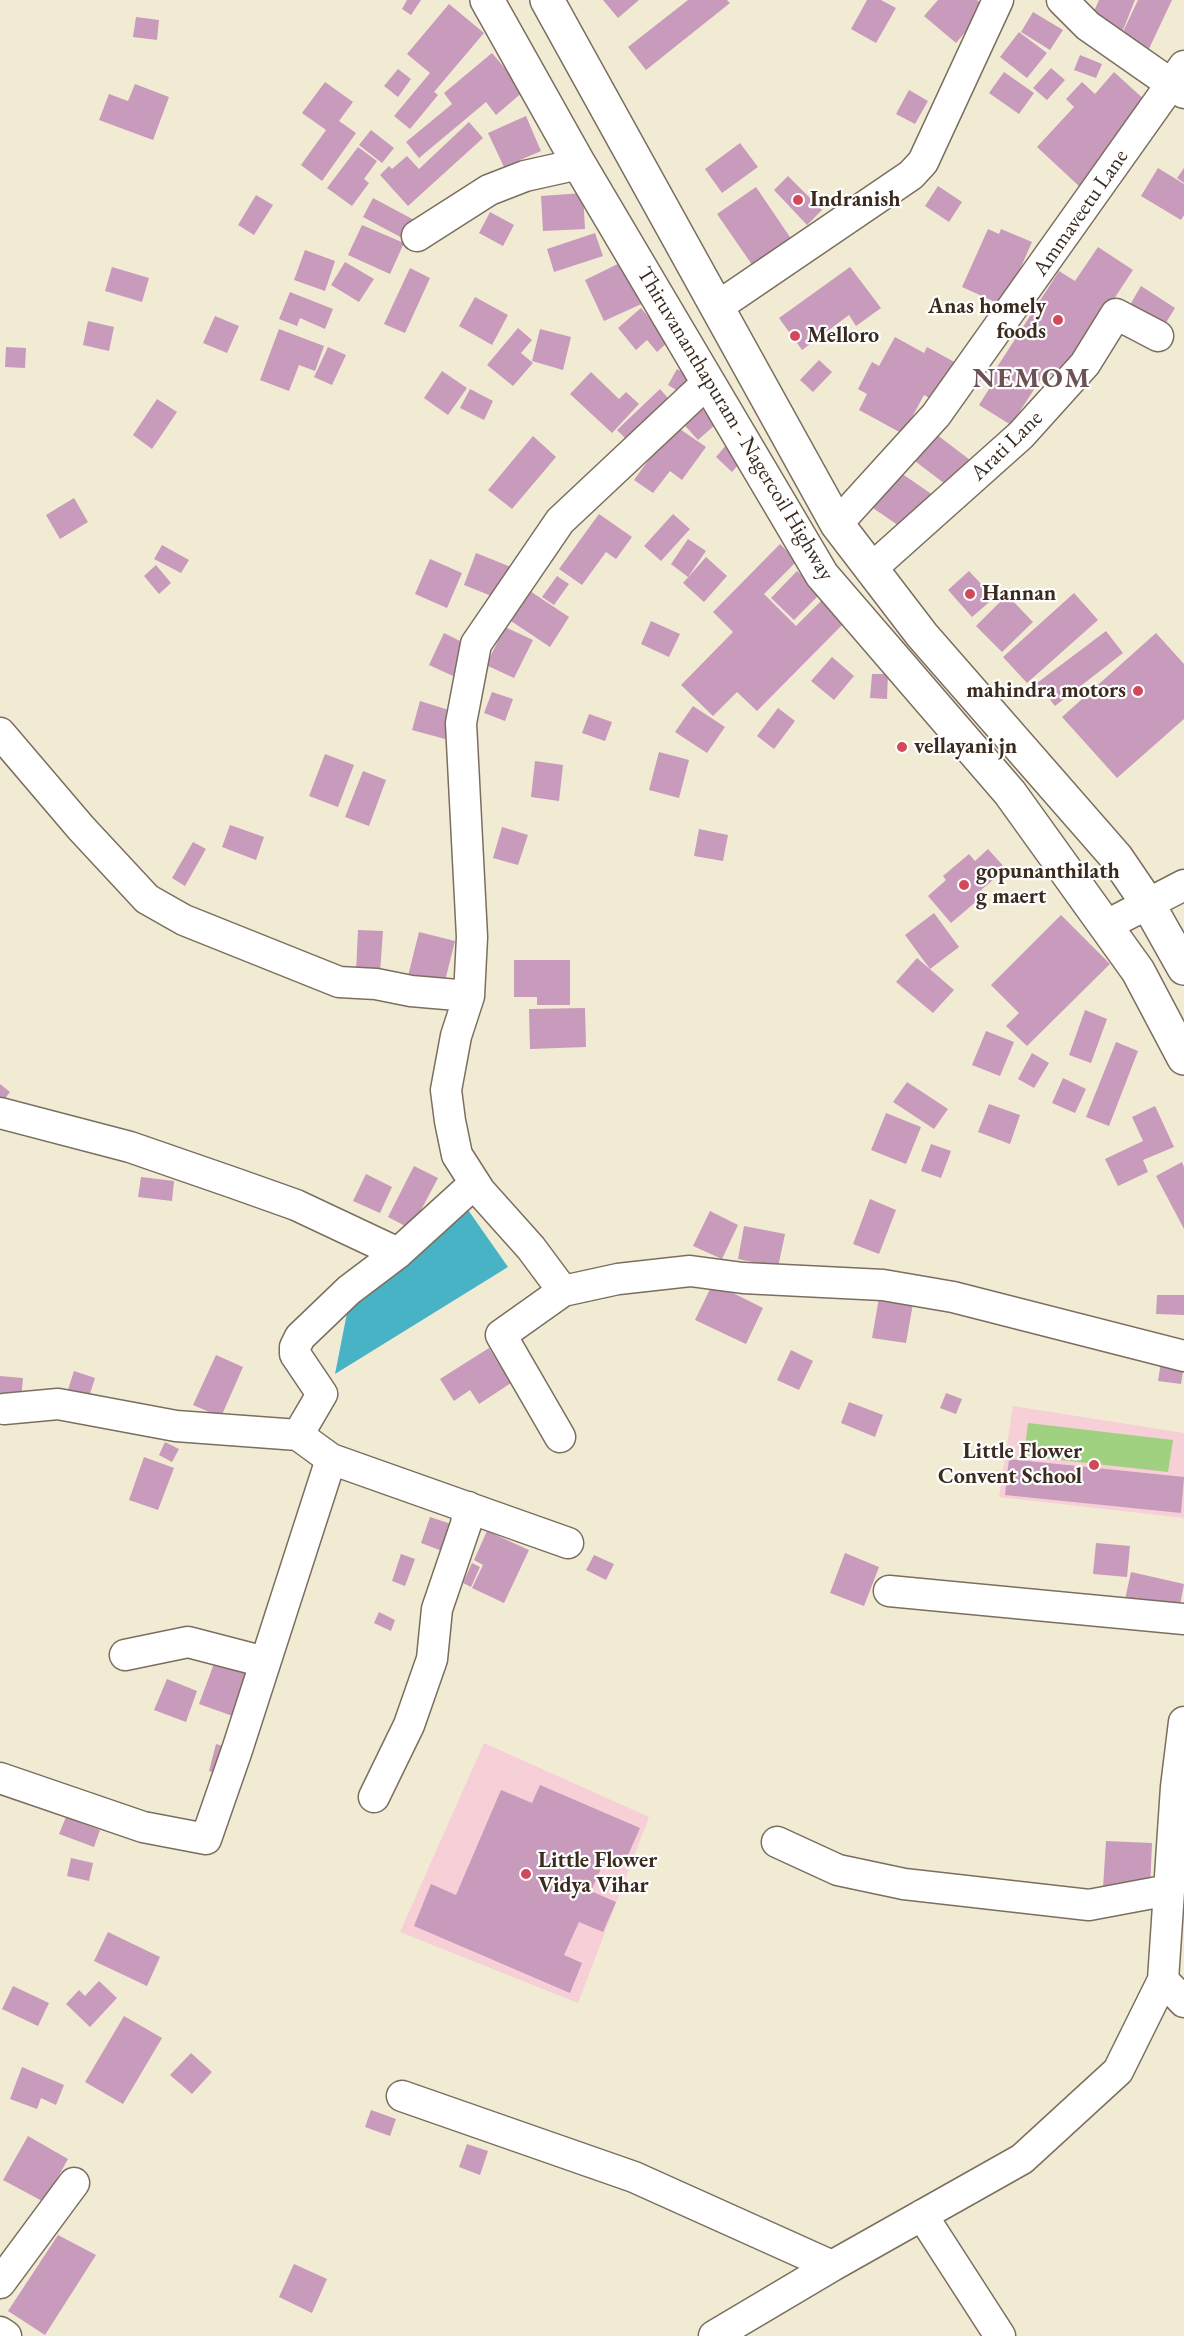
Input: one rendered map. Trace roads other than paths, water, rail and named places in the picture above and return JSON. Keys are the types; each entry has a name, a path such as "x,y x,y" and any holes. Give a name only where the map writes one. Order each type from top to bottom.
{"main road":[{"name":"Thiruvananthapuram - Nagercoil Highway","path":"487,0 579,164 822,575 1010,793 1138,971 1184,1058"},
{"name":"Thiruvananthapuram - Nagercoil Highway","path":"547,0 837,524 922,635 1116,857 1148,904 1184,968"}],"street":[{"path":"717,307 911,175 923,162 998,0"},
{"path":"1062,0 1088,26 1180,81"},
{"name":"Ammaveetu Lane","path":"837,524 936,415 1180,81"},
{"path":"417,236 489,190 525,176 579,164"},
{"name":"Arati Lane","path":"871,569 1021,435 1085,364 1116,314 1158,336"},
{"path":"563,1292 531,1248 476,1183 457,1155 446,1090 456,1036 468,996 472,937 460,723 476,644 560,521 707,383"},
{"path":"0,733 81,828 147,899 184,920 339,982 376,984 411,991 468,996"},
{"path":"1105,926 1184,885"},
{"path":"0,1113 130,1147 234,1183 296,1205 398,1252"},
{"path":"298,1435 322,1394 295,1354 295,1347 300,1337 349,1290 398,1252 476,1183"},
{"path":"560,1437 501,1335 563,1292 618,1279 690,1271 743,1278 884,1285 953,1297 1184,1356"},
{"path":"4,1409 58,1404 176,1426 246,1434 298,1435 330,1458 568,1543"},
{"path":"0,1778 143,1827 206,1839 330,1458"},
{"path":"374,1797 409,1725 432,1659 437,1609 466,1524 468,1507"},
{"path":"889,1591 1184,1619"},
{"path":"125,1655 188,1642 265,1662"},
{"path":"714,2336 832,2266 1022,2159 1118,2071 1163,1980 1176,1787 1184,1722"},
{"path":"777,1842 838,1870 904,1884 1089,1905 1169,1890"},
{"path":"1163,1980 1184,2002"},
{"path":"402,2096 634,2177 832,2266"},
{"path":"0,2283 74,2183"},
{"path":"922,2215 1000,2336"},
{"path":"0,2332 6,2336"}],"water":[{"path":"466,1207 508,1267 335,1374 349,1303"}],"place":[{"name":"Indranish","path":"798,200"},
{"name":"Anas homely foods","path":"1058,320"},
{"name":"Melloro","path":"795,336"},
{"name":"Hannan","path":"970,594"},
{"name":"mahindra motors","path":"1138,691"},
{"name":"vellayani jn","path":"902,747"},
{"name":"gopunanthilath g maert","path":"964,885"},
{"name":"Little Flower Convent School","path":"1094,1465"},
{"name":"Little Flower Vidya Vihar","path":"526,1874"}],"district":[{"name":"NEMOM","path":"1032,379"}]}
